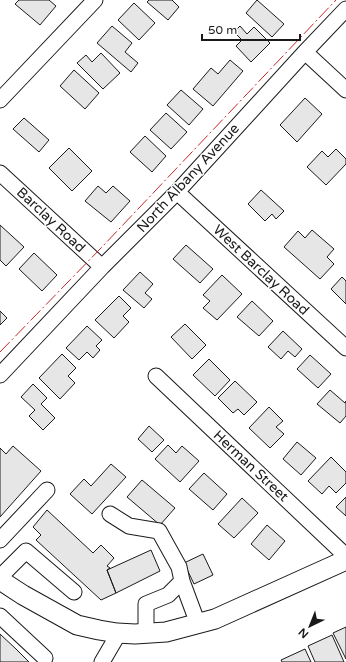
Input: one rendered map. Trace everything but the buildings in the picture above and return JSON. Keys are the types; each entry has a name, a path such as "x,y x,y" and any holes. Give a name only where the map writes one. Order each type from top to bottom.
{"main road":[{"path":"0,578 23,595 77,625 119,633 166,632 214,619 346,560"}],"street":[{"path":"0,100 95,0"},
{"name":"North Albany Avenue","path":"0,375 102,267 177,192 346,9"},
{"path":"305,52 346,90"},
{"name":"Barclay Road","path":"0,173 102,267"},
{"name":"West Barclay Road","path":"177,192 346,348"},
{"name":"North Albany Avenue","path":"0,360 28,345"},
{"name":"Herman Street","path":"156,376 346,556"},
{"path":"2,534 47,490"},
{"path":"110,514 129,526 159,531 179,567 182,581 198,624"},
{"path":"0,578 26,551 74,592"},
{"path":"146,633 146,604 168,595 182,581"},
{"path":"0,616 45,658"},
{"path":"102,662 119,633"}],"power":[{"path":"0,352 102,247 336,0"}]}
